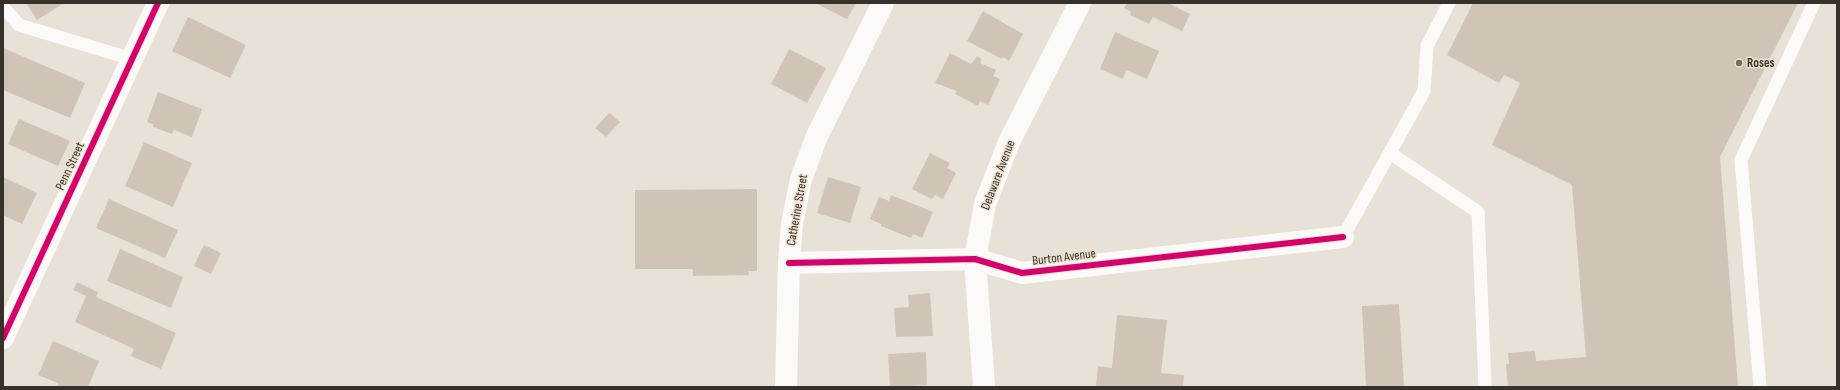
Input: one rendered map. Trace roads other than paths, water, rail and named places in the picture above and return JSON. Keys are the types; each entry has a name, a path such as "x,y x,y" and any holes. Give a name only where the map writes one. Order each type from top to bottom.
{"street":[{"name":"Penn Street","path":"3,338 158,3"},
{"name":"Catherine Street","path":"786,387 789,263 792,224 801,178 817,136 883,3"},
{"name":"Delaware Avenue","path":"984,387 975,259 985,204 1009,142 1080,3"},
{"name":"Burton Avenue","path":"789,263 975,259 1022,273 1343,237"}],"lane":[{"path":"1343,237 1424,91 1427,46 1449,3"},
{"path":"1760,387 1741,160 1814,3"},
{"path":"3,7 19,25 132,59"},
{"path":"1390,153 1478,212 1485,387"}],"place":[{"name":"Roses","path":"1739,63"}]}
